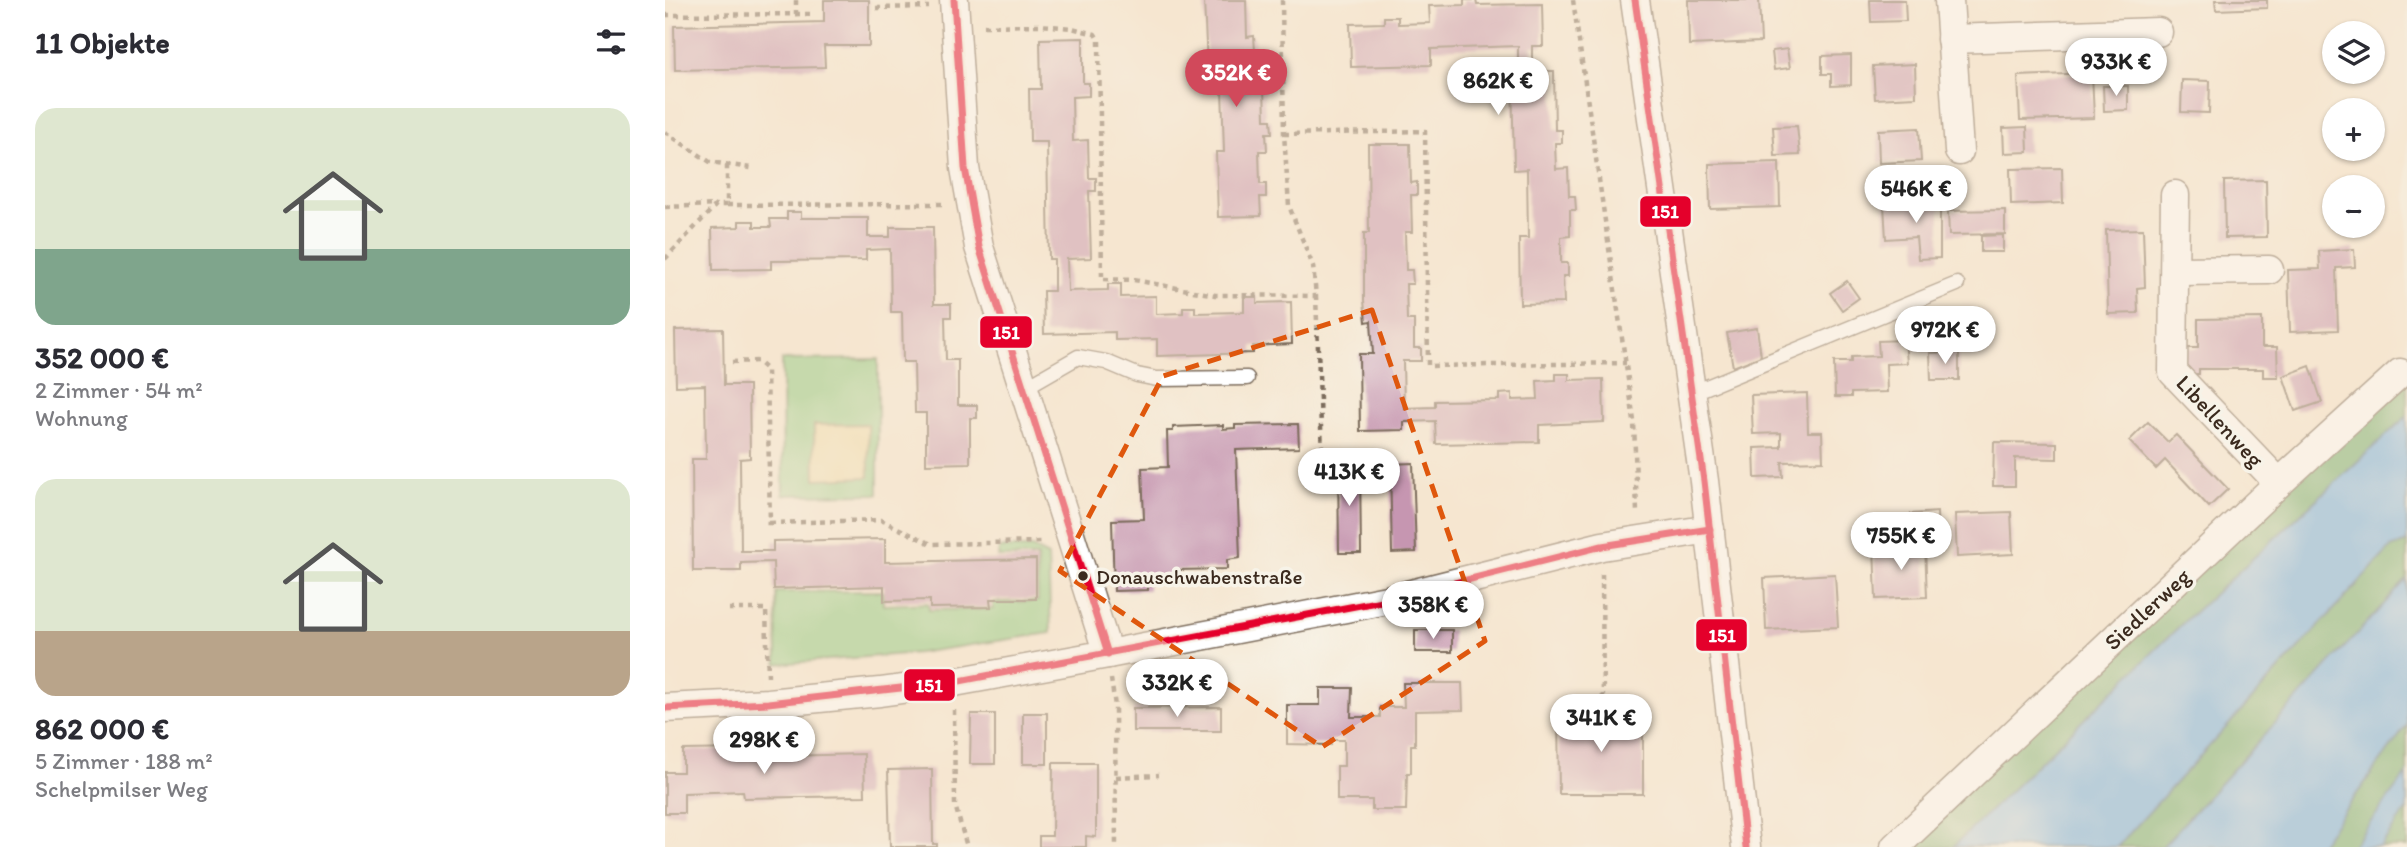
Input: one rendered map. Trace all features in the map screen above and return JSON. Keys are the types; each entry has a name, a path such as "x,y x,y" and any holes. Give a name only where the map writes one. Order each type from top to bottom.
{"street":[{"path":"1635,0 1710,528 1746,847"},
{"path":"1949,0 1959,150"},
{"path":"955,11 959,98 970,204 979,247 1108,654"},
{"path":"1951,39 2158,32"},
{"name":"Libellenweg","path":"2175,195 2173,372 2279,483"},
{"path":"2175,271 2269,270"},
{"name":"Siedlerweg","path":"1895,847 2279,483 2400,373"},
{"path":"665,708 768,703 954,682 1387,600 1602,545 1710,528"}],"lane":[{"path":"1692,393 1957,284"},
{"path":"1024,388 1078,357 1106,362 1137,375 1157,379 1247,378"}],"path":[{"path":"796,0 796,14"},
{"path":"1282,0 1284,134 1289,206 1313,266 1317,296 1322,453 1377,452 1378,474"},
{"path":"1573,0 1634,421 1640,538"},
{"path":"876,8 955,11 1072,28 1095,34 1099,41 1102,279 1134,280 1215,295 1317,296"},
{"path":"665,15 815,14"},
{"path":"1284,134 1425,131 1428,366 1626,363"},
{"path":"665,132 710,162 751,168"},
{"path":"727,165 727,205"},
{"path":"665,207 970,204"},
{"path":"665,259 716,205"},
{"path":"732,362 757,361 767,370 767,523 881,520 931,544 1073,541"},
{"path":"1602,545 1603,706"},
{"path":"729,609 766,609 768,703"},
{"path":"1108,654 1115,706 1116,847"},
{"path":"954,682 955,805 967,847"},
{"path":"1116,777 1159,775"}],"highlighted area":[{"path":"1372,310 1485,641 1322,747 1060,571 1163,376"}],"green space":[{"path":"878,359 878,494 783,495 782,360"},
{"path":"2407,376 2407,416 2184,622 1953,847 1906,847"},
{"path":"2407,542 2407,579 2162,847 2117,847 2390,548"},
{"path":"999,548 1032,548 1048,556 1051,633 918,653 777,664 776,592 882,591 883,605 928,603 929,610 993,609 993,602 1038,601 1037,557 998,557"},
{"path":"2407,725 2407,847 2318,847"}],"sand":[{"path":"868,424 869,477 815,479 814,425"}],"water":[{"path":"2407,416 2407,542 2390,548 2117,847 1953,847 2184,622"},
{"path":"2407,579 2407,725 2318,847 2162,847"},
{"path":"2407,773 2407,809 2380,847 2352,847"}],"building":[{"path":"824,0 869,0 869,46 824,46 825,67 675,70 674,26 824,22"},
{"path":"1204,0 1246,0 1247,37 1254,36 1255,51 1248,51 1249,87 1264,86 1265,120 1271,120 1272,133 1266,133 1267,151 1259,151 1260,184 1266,184 1266,197 1260,197 1261,216 1218,217 1216,152 1224,152 1222,88 1208,89"},
{"path":"1464,0 1476,0 1477,5 1542,4 1543,46 1532,46 1532,71 1554,71 1555,130 1562,130 1562,143 1555,143 1556,169 1568,168 1569,196 1575,196 1576,210 1570,210 1570,236 1561,237 1561,263 1568,263 1568,276 1563,276 1564,303 1520,304 1519,238 1528,238 1527,169 1514,170 1512,72 1518,72 1518,46 1431,49 1431,65 1351,67 1350,24 1384,23 1384,17 1398,17 1398,24 1430,23 1429,6 1464,5"},
{"path":"1688,0 1759,0 1761,42 1689,45"},
{"path":"1870,0 1905,0 1906,21 1871,22"},
{"path":"2215,0 2267,0 2267,8 2216,10"},
{"path":"1083,38 1083,83 1089,83 1089,96 1072,97 1073,141 1088,140 1089,178 1096,178 1096,191 1089,191 1091,258 1067,259 1068,291 1108,290 1108,284 1121,284 1121,297 1156,296 1156,314 1183,313 1183,307 1195,307 1195,313 1244,312 1244,297 1257,297 1257,303 1291,302 1292,344 1253,346 1253,353 1157,356 1157,339 1115,340 1115,332 1044,334 1043,291 1054,291 1054,259 1049,259 1047,142 1030,142 1029,89 1041,89 1040,39"},
{"path":"1787,49 1790,68 1774,70 1772,51"},
{"path":"1851,55 1851,85 1831,86 1831,74 1822,74 1822,56"},
{"path":"1915,64 1916,97 1875,99 1873,66"},
{"path":"2092,73 2094,118 2020,120 2018,76"},
{"path":"2182,80 2210,81 2209,113 2181,112"},
{"path":"2103,86 2128,86 2128,110 2104,111"},
{"path":"1797,126 1800,155 1775,156 1773,127"},
{"path":"2027,127 2028,152 2004,153 2003,128"},
{"path":"1919,128 1921,161 1879,163 1878,130"},
{"path":"1368,144 1410,144 1411,183 1417,182 1417,195 1411,195 1412,232 1405,232 1406,270 1412,270 1413,284 1406,284 1407,320 1414,320 1414,348 1421,348 1421,361 1403,361 1404,408 1435,407 1435,401 1499,400 1499,394 1512,393 1512,400 1538,399 1537,381 1556,380 1556,374 1569,374 1569,380 1603,379 1604,422 1539,425 1539,442 1436,444 1435,421 1404,422 1404,430 1360,431 1359,354 1373,354 1371,321 1366,322 1364,300 1364,233 1369,233"},
{"path":"1779,162 1780,207 1710,209 1709,164"},
{"path":"2062,168 2063,203 2011,205 2010,169"},
{"path":"2266,180 2267,237 2225,238 2224,181"},
{"path":"1916,199 1916,203 1940,202 1940,258 1918,259 1916,237 1886,239 1884,205 1898,204 1898,200"},
{"path":"2005,210 2005,234 1949,235 1948,211"},
{"path":"787,212 801,212 801,218 868,218 868,237 890,237 890,227 933,227 934,304 951,304 951,317 945,317 946,360 958,360 958,405 977,405 977,418 970,418 970,463 926,464 926,413 915,413 914,362 903,362 902,312 891,312 890,249 866,250 866,260 771,261 771,269 713,270 712,228 739,227 739,221 754,221 754,227 771,227 770,219 787,219"},
{"path":"2143,229 2145,287 2137,288 2138,313 2108,314 2106,230"},
{"path":"2003,235 2003,252 1981,252 1981,236"},
{"path":"2354,249 2355,267 2336,268 2338,330 2290,332 2288,270 2320,269 2319,251"},
{"path":"1847,281 1859,298 1842,310 1830,293"},
{"path":"1978,314 1980,349 1936,351 1934,316"},
{"path":"2262,318 2262,347 2277,347 2278,377 2263,377 2263,369 2199,369 2199,374 2183,374 2183,348 2198,348 2198,319"},
{"path":"1757,328 1761,356 1733,367 1727,333"},
{"path":"723,329 724,385 749,385 750,458 740,459 741,551 773,551 773,541 885,539 885,562 1036,559 1036,599 990,599 991,607 930,608 930,600 884,601 884,586 774,589 773,562 741,563 741,571 693,571 692,459 706,459 705,385 676,386 675,330"},
{"path":"1905,340 1907,363 1886,364 1887,392 1851,393 1851,397 1835,397 1834,362 1851,362 1851,357 1879,356 1878,341"},
{"path":"1959,352 1959,380 1931,380 1930,353"},
{"path":"2310,366 2322,402 2295,411 2283,376"},
{"path":"1807,393 1808,432 1822,432 1823,461 1782,462 1783,477 1755,478 1754,448 1781,447 1781,433 1753,434 1751,395"},
{"path":"2148,422 2168,442 2176,435 2228,489 2209,507 2165,460 2156,469 2129,441"},
{"path":"1298,424 1299,448 1236,450 1240,558 1227,560 1227,569 1177,570 1177,575 1148,576 1148,590 1114,591 1112,520 1144,519 1142,468 1168,467 1167,431 1173,431 1173,427 1223,425 1223,429 1235,428 1235,425"},
{"path":"1994,442 2057,443 2057,459 2015,458 2015,486 1993,486"},
{"path":"1413,463 1416,552 1392,553 1390,464"},
{"path":"1338,464 1360,464 1361,553 1339,553"},
{"path":"1937,512 1938,538 1913,538 1911,514"},
{"path":"2011,512 2013,554 1957,557 1955,514"},
{"path":"1925,545 1927,597 1876,599 1874,547"},
{"path":"1835,574 1838,627 1766,630 1764,578"},
{"path":"1415,630 1452,630 1452,652 1415,652"},
{"path":"1403,683 1462,683 1463,710 1415,711 1415,745 1411,745 1411,773 1407,773 1406,810 1372,810 1372,800 1337,800 1337,766 1344,766 1344,740 1331,740 1331,745 1287,744 1287,705 1320,705 1320,688 1352,688 1351,717 1380,717 1380,707 1404,707"},
{"path":"1221,707 1221,731 1133,731 1133,708"},
{"path":"1023,713 1047,713 1047,764 1023,764"},
{"path":"1643,713 1643,794 1559,794 1558,714"},
{"path":"971,714 995,714 995,764 970,764"},
{"path":"743,749 743,757 864,754 865,796 744,798 743,791 684,793 684,813 665,813 665,772 683,772 683,750"},
{"path":"1053,763 1096,763 1096,837 1086,836 1086,847 1039,847 1039,836 1052,836"},
{"path":"932,769 933,844 937,844 937,847 890,847 888,770"}],"transit line":[{"name":"151","path":"954,0 965,168 979,247 1108,654"},
{"name":"151","path":"1635,0 1704,481 1746,847"},
{"name":"151","path":"665,708 768,703 954,682 1387,600 1602,546 1710,529"}],"place":[{"name":"Donauschwabenstraße","path":"1083,576"}]}
